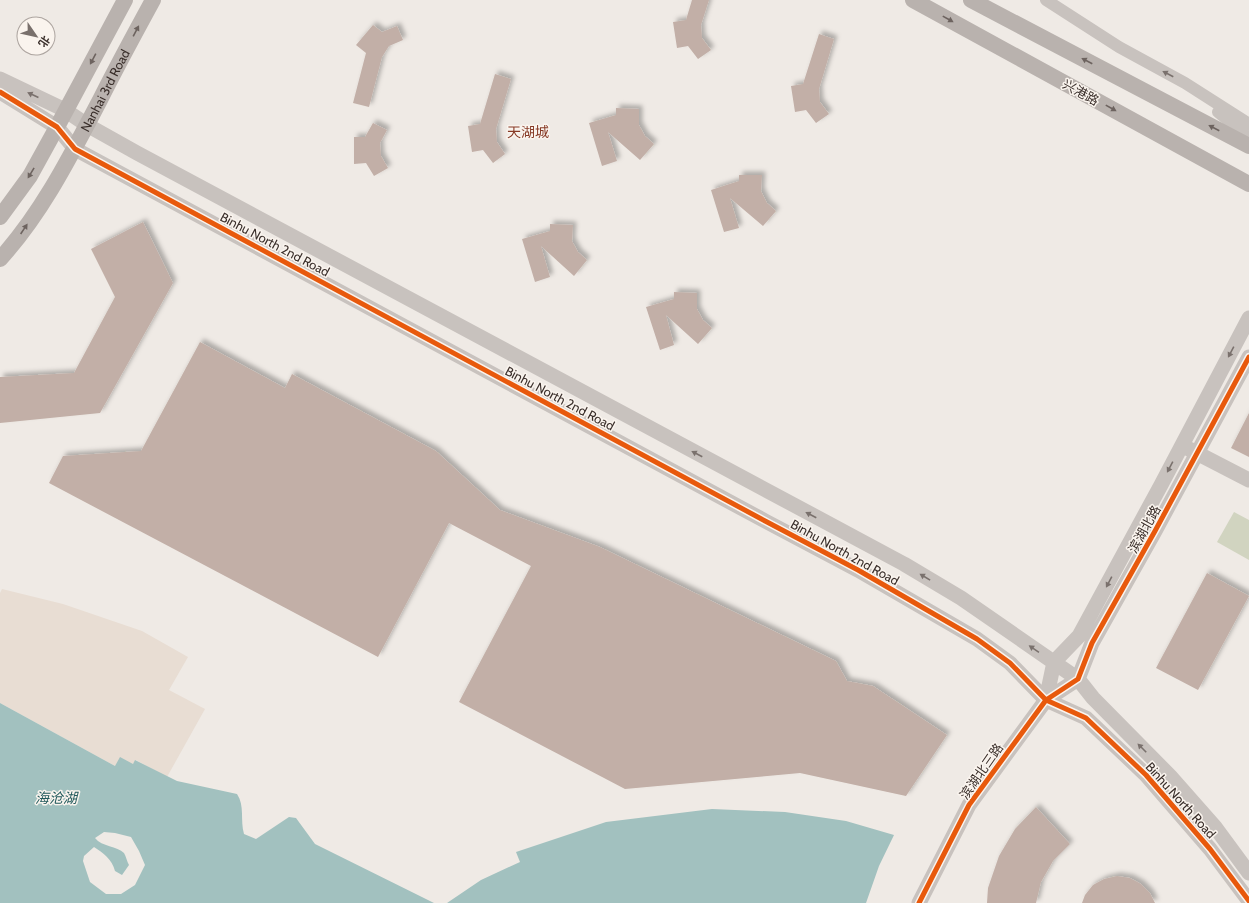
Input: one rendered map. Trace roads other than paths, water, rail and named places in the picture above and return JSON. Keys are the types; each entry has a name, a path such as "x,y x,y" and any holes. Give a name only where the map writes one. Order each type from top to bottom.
{"main road":[{"name":"Nanhai 3rd Road","path":"0,217 30,176 124,0"},
{"name":"Nanhai 3rd Road","path":"0,259 14,244 45,198 75,149 153,0"},
{"name":"兴港路","path":"913,0 1245,184"},
{"path":"972,0 1249,146"}],"street":[{"path":"1046,0 1119,47 1185,83 1249,124"},
{"name":"Binhu North 2nd Road","path":"0,79 65,110 87,125 904,564 961,598 1078,678"},
{"path":"1185,83 1249,138"},
{"name":"Binhu North 2nd Road","path":"0,92 57,127 75,149 760,519 858,570 977,639 1010,663 1046,700"},
{"name":"滨湖北路","path":"1054,662 1079,636 1182,446 1249,318"},
{"name":"滨湖北路","path":"1078,678 1092,643 1249,357"},
{"path":"1182,446 1249,480"},
{"path":"1046,700 1054,662"},
{"path":"1046,700 1078,678"},
{"name":"Binhu North Road","path":"1078,678 1093,698 1170,776 1215,827 1249,873"},
{"name":"Binhu North Road","path":"1046,700 1086,718 1146,775 1210,849 1249,901"},
{"name":"滨湖北三路","path":"919,903 969,805 1046,700"}],"water":[{"name":"海沧湖","path":"0,703 115,766 120,757 133,764 135,760 177,781 237,794 242,808 242,824 244,834 256,839 289,817 296,818 315,844 434,903 0,903","holes":["104,832 131,837 145,865 135,885 121,894 106,894 90,882 83,861 84,856 94,847 107,857 112,863 115,871 122,875 129,865 124,853 98,841 95,838"]},
{"path":"712,809 785,812 846,821 894,835 879,866 866,903 447,903 481,880 520,862 516,852 606,822"}],"district":[{"name":"天湖城","path":"528,132"}]}
